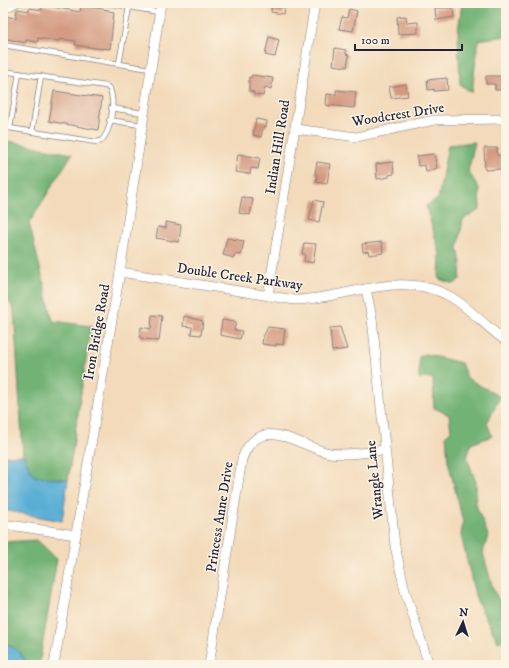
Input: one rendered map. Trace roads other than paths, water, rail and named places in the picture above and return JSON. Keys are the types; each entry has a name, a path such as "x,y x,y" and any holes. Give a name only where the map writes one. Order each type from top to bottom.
{"street":[{"name":"Indian Hill Road","path":"268,296 315,3"},
{"name":"Iron Bridge Road","path":"54,665 120,272 160,7"},
{"name":"Woodcrest Drive","path":"295,129 357,138 434,120 506,119"},
{"name":"Double Creek Parkway","path":"120,272 268,296 306,300 402,284 422,287 438,292 461,304 506,341"},
{"name":"Wrangle Lane","path":"366,289 372,318 399,569 429,665"},
{"name":"Princess Anne Drive","path":"210,665 242,459 250,445 258,438 272,434 285,436 315,449 331,453 385,450"},
{"path":"3,524 76,535"}],"lane":[{"path":"3,12 19,3"},
{"path":"107,3 129,7 160,7"},
{"path":"119,64 129,7"},
{"path":"3,45 150,69"},
{"path":"3,70 106,86 110,89 112,94 108,131 105,137 96,142 3,127"},
{"path":"10,128 19,73"},
{"path":"32,132 42,76"},
{"path":"111,108 143,113"},
{"path":"109,120 141,125"}],"water":[{"path":"23,455 34,476 68,480 62,521 3,510 3,456"},
{"path":"3,640 19,652 28,665 3,665"}]}
